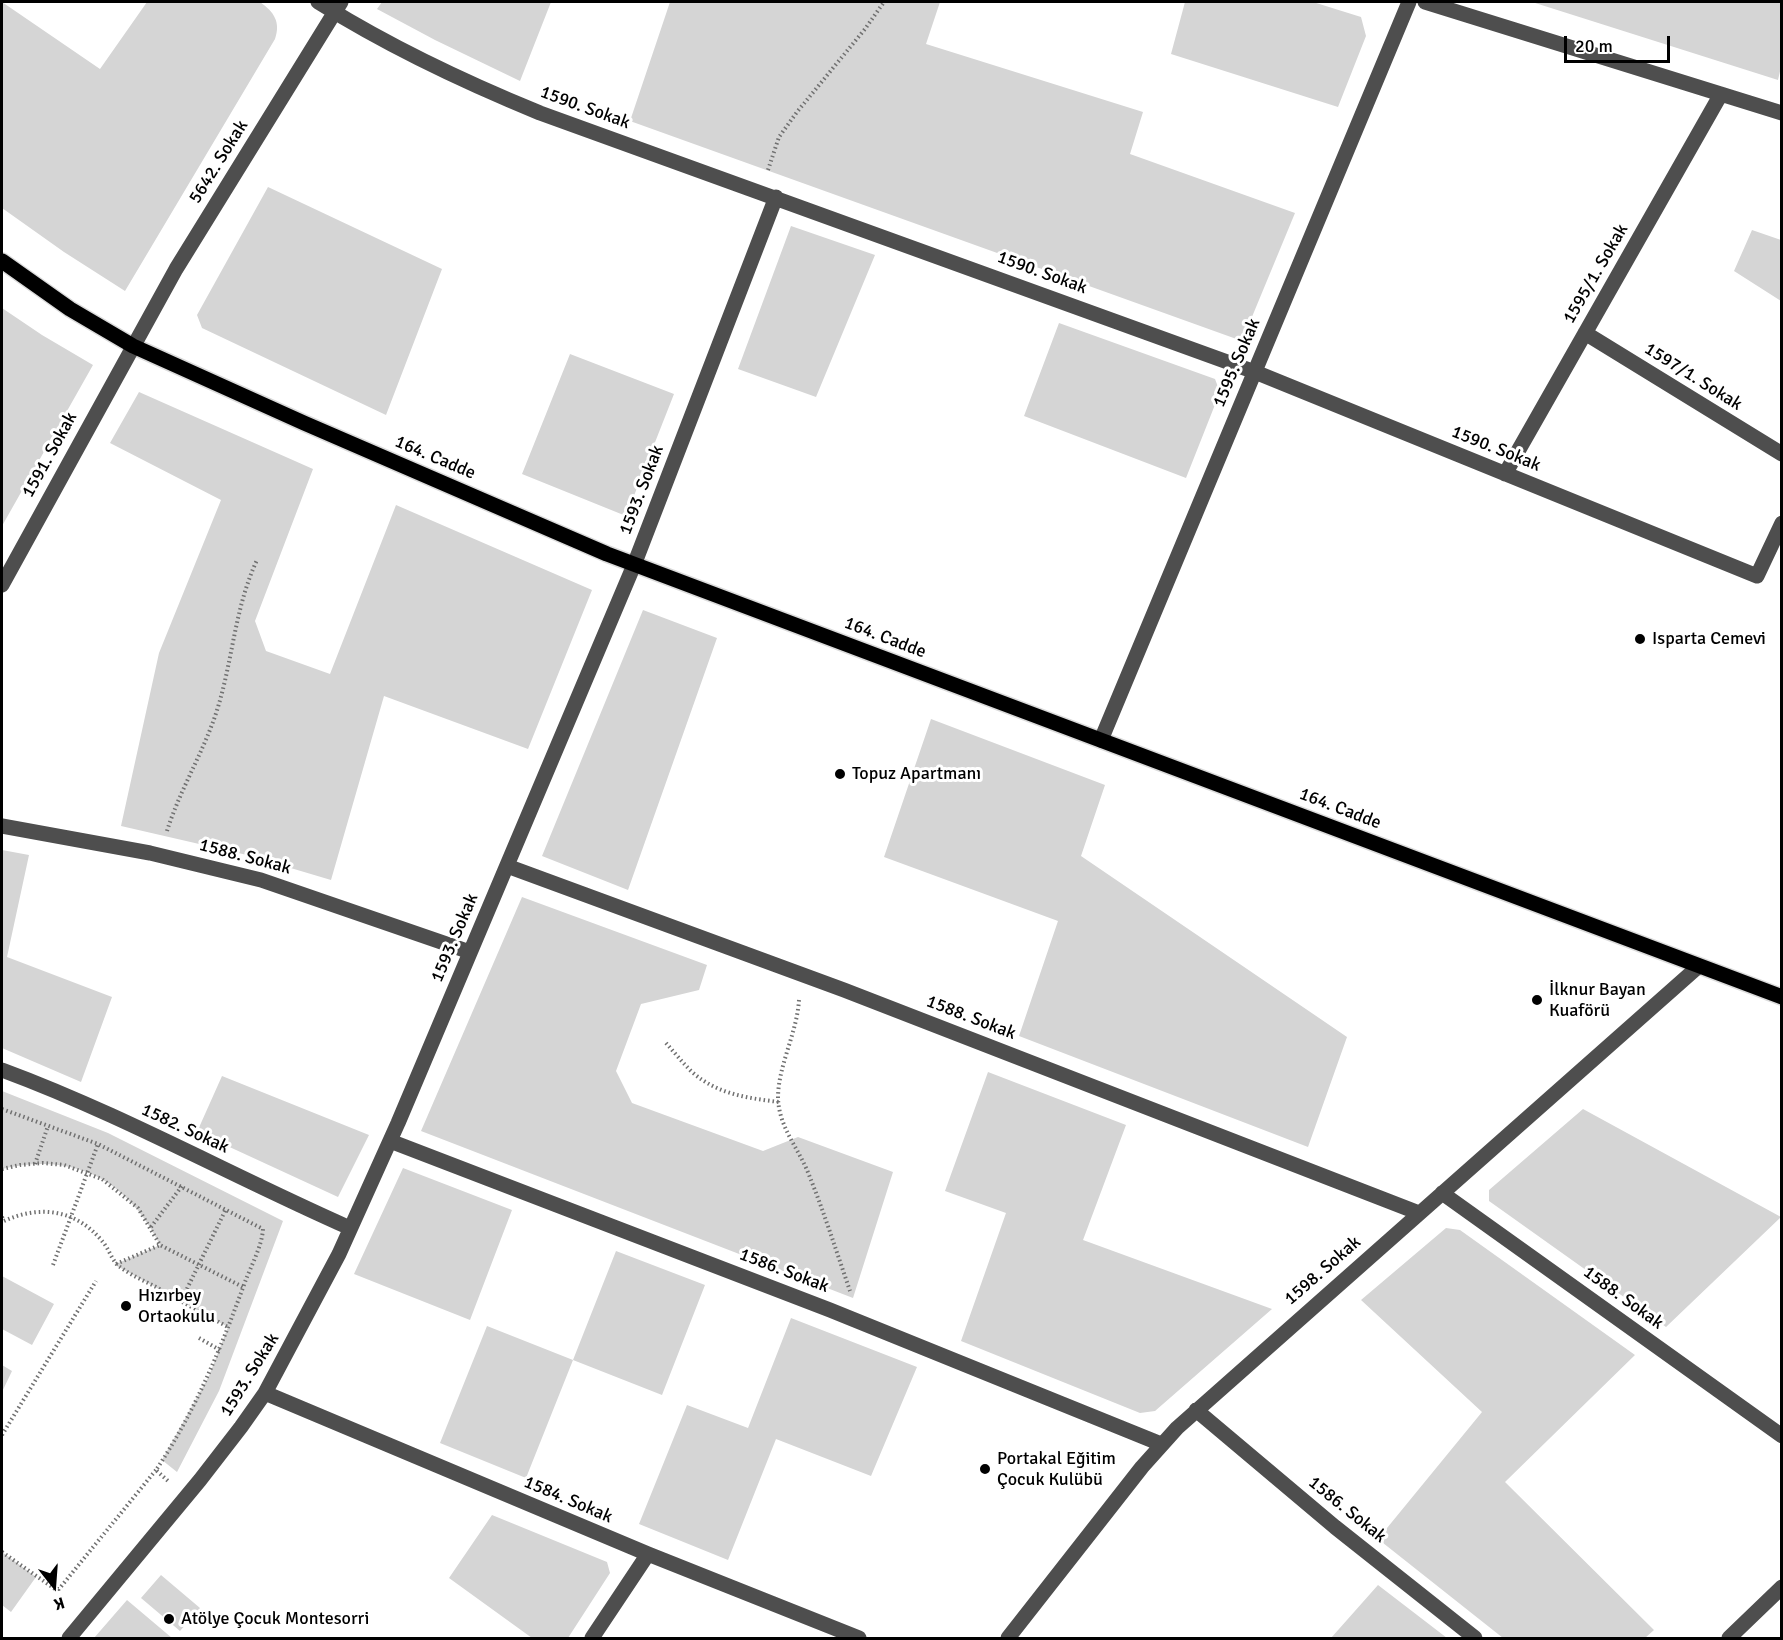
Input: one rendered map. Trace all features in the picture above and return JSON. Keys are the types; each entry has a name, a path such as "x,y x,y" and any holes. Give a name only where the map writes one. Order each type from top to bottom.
{"main road":[{"name":"164. Cadde","path":"2,261 70,309 133,346 304,423 634,565 1782,997"}],"street":[{"name":"1590. Sokak","path":"318,2 338,7 412,55 486,91 580,128 1255,372 1757,576 1782,523"},
{"name":"1595. Sokak","path":"1101,740 1409,2"},
{"path":"1425,2 1782,113"},
{"name":"5642. Sokak","path":"133,346 176,269 338,7"},
{"name":"1595/1. Sokak","path":"1505,474 1721,94"},
{"name":"1593. Sokak","path":"69,1638 200,1480 265,1393 350,1228 390,1141 634,565 769,195"},
{"name":"1597/1. Sokak","path":"1585,333 1782,454"},
{"name":"1591. Sokak","path":"2,585 133,346"},
{"name":"1588. Sokak","path":"2,826 161,856 261,880 470,952"},
{"name":"1588. Sokak","path":"507,866 800,974 1419,1213"},
{"name":"1598. Sokak","path":"1008,1638 1161,1444 1196,1410 1699,966"},
{"name":"1582. Sokak","path":"2,1070 136,1127 350,1228"},
{"name":"1586. Sokak","path":"390,1141 861,1323 1161,1444"},
{"name":"1588. Sokak","path":"1442,1193 1782,1436"},
{"name":"1584. Sokak","path":"265,1393 648,1554 859,1638"},
{"name":"1586. Sokak","path":"1196,1410 1335,1527 1475,1638"},
{"path":"592,1638 648,1554"},
{"path":"1729,1638 1782,1587"}],"path":[{"path":"769,195 779,137 884,2"},
{"path":"161,856 173,812 206,741 218,706 242,598 257,560"},
{"path":"800,974 799,1006 781,1079 779,1102 784,1127 807,1171 861,1323"},
{"path":"666,1043 692,1072 715,1087 744,1098 779,1102"},
{"path":"2,1109 98,1144 263,1229 220,1350 184,1425 156,1470 59,1589 55,1589 2,1552"},
{"path":"35,1164 48,1126"},
{"path":"53,1265 98,1144"},
{"path":"2,1169 35,1164 64,1165 102,1179 138,1208 160,1245 243,1287"},
{"path":"151,1227 182,1186"},
{"path":"181,1301 225,1209"},
{"path":"2,1217 4,1221 27,1212 40,1211 53,1211 71,1217 87,1225 96,1234 116,1264 228,1327"},
{"path":"116,1264 160,1245"},
{"path":"2,1435 96,1281"},
{"path":"198,1338 220,1350"},
{"path":"156,1470 171,1484"}],"shaded area":[{"path":"2,2 100,69 147,2 260,2 277,22 275,39 125,291 2,208"},
{"path":"382,2 551,2 520,81 377,9"},
{"path":"670,2 940,2 926,44 1143,112 1130,154 1295,213 1242,341 630,121"},
{"path":"1185,2 1313,2 1361,17 1366,36 1338,107 1171,54"},
{"path":"1532,2 1781,2 1781,67 1778,80"},
{"path":"268,187 442,269 386,415 202,328 197,315"},
{"path":"791,226 875,255 816,397 738,369"},
{"path":"1752,230 1781,240 1781,301 1734,271"},
{"path":"2,308 93,365 2,526"},
{"path":"1059,323 1215,379 1220,392 1186,478 1024,416"},
{"path":"570,354 674,394 626,516 522,474"},
{"path":"139,392 313,469 255,621 266,651 330,674 396,505 592,590 528,749 384,696 331,880 247,855 121,826 159,653 221,500 110,443"},
{"path":"643,610 717,638 628,890 542,856"},
{"path":"931,719 1105,785 1081,856 1347,1037 1308,1147 1019,1036 1058,921 884,857"},
{"path":"2,850 29,855 7,957 112,997 81,1082 2,1048"},
{"path":"522,897 707,965 699,990 641,1004 616,1071 632,1103 763,1151 798,1137 893,1172 853,1298 421,1131"},
{"path":"988,1072 1126,1125 1083,1240 1272,1309 1155,1411 1140,1413 961,1341 1006,1213 945,1191"},
{"path":"222,1076 369,1135 338,1197 197,1132"},
{"path":"2,1091 108,1133 283,1221 219,1391 177,1472 162,1460 209,1376 228,1327 117,1266 116,1264 160,1245 147,1222 132,1203 114,1187 96,1176 75,1168 52,1164 2,1169"},
{"path":"1583,1109 1781,1217 1666,1327 1489,1201 1489,1190"},
{"path":"403,1168 512,1210 470,1320 354,1274"},
{"path":"1446,1228 1460,1230 1635,1355 1505,1482 1654,1630 1645,1638 1503,1638 1378,1539 1482,1412 1361,1300"},
{"path":"616,1251 705,1285 662,1395 573,1360"},
{"path":"2,1276 54,1304 32,1345 2,1329"},
{"path":"791,1318 917,1367 871,1476 776,1439 728,1560 639,1524 687,1405 748,1428"},
{"path":"487,1326 573,1360 526,1478 440,1443"},
{"path":"2,1365 12,1371 2,1392"},
{"path":"492,1515 607,1562 610,1573 568,1638 532,1638 449,1578"},
{"path":"2,1552 36,1577 11,1612 2,1605"},
{"path":"161,1575 200,1608 180,1631 141,1598"},
{"path":"1378,1585 1447,1638 1331,1638"},
{"path":"127,1600 172,1638 94,1638"}],"place":[{"name":"Isparta Cemevi","path":"1640,639"},
{"name":"Topuz Apartmanı","path":"840,774"},
{"name":"İlknur Bayan Kuaförü","path":"1537,1000"},
{"name":"Hızırbey Ortaokulu","path":"126,1306"},
{"name":"Portakal Eğitim Çocuk Kulübü","path":"985,1469"},
{"name":"Atölye Çocuk Montesorri","path":"169,1619"}]}
